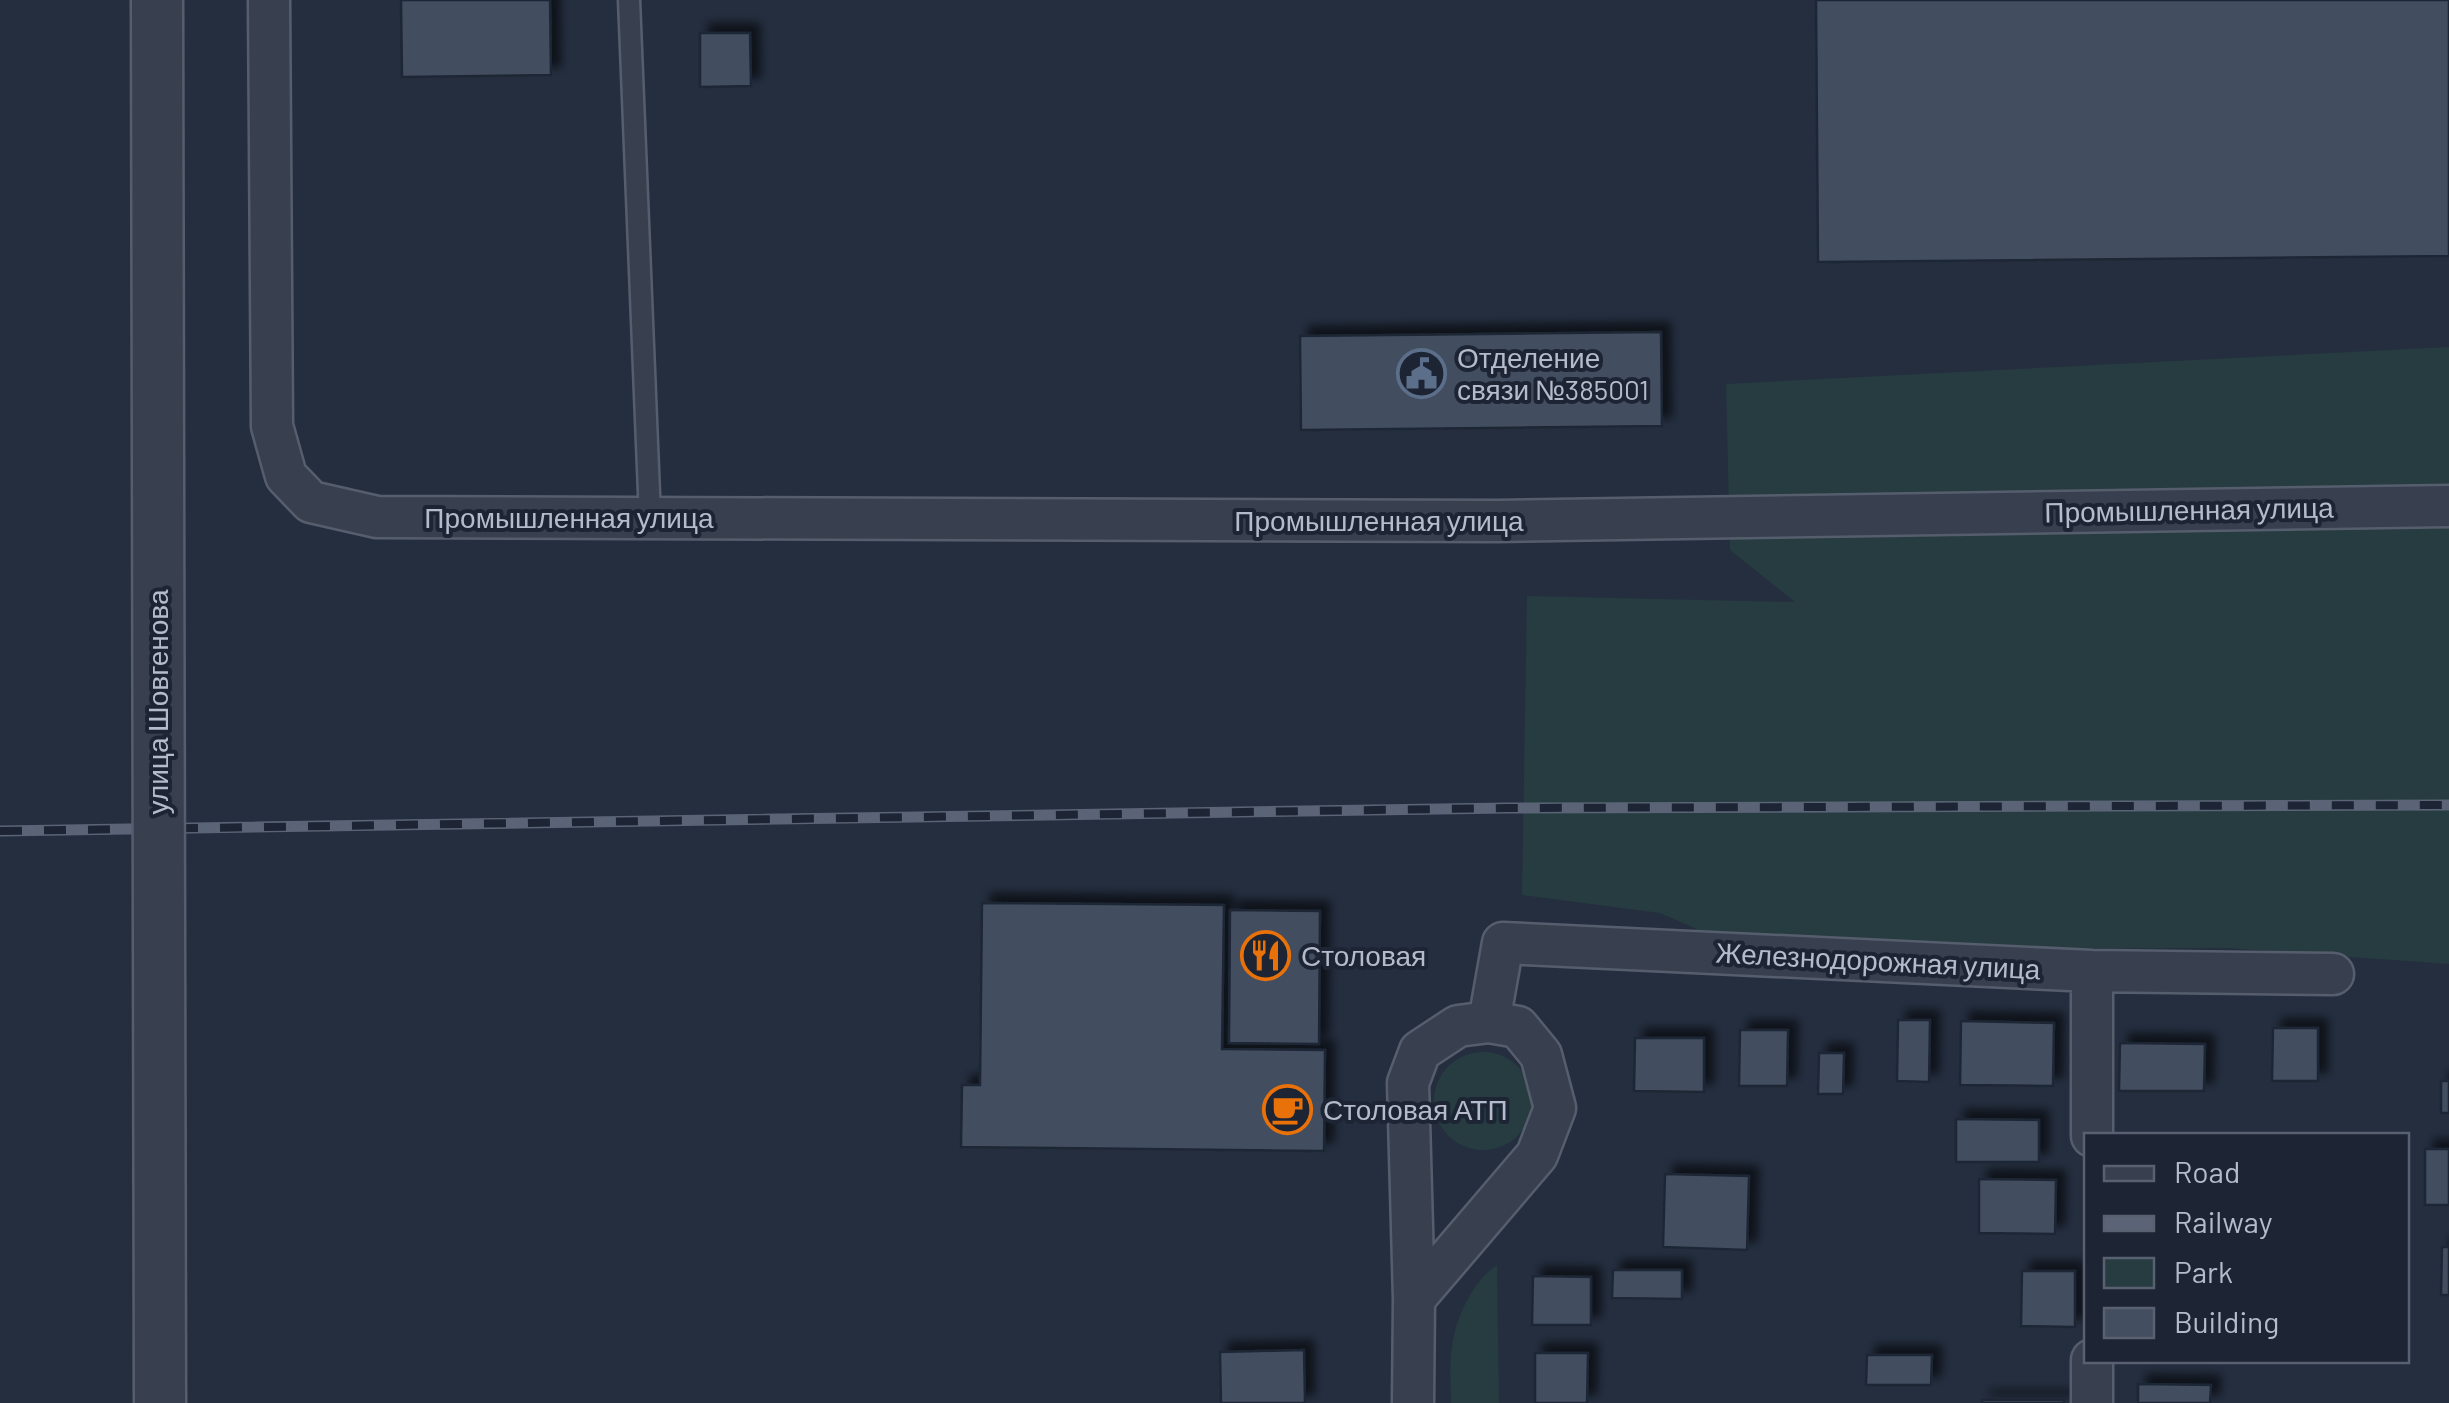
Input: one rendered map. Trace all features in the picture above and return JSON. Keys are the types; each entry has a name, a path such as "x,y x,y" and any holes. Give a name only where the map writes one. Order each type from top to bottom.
{"street":[{"name":"улица Шовгенова","path":"157,0 160,1403"},
{"name":"Промышленная улица","path":"269,0 272,426 286,476 311,502 377,517 1498,522 2449,506"},
{"name":"Железнодорожная улица","path":"1490,1022 1503,943 2092,971 2333,974"},
{"path":"2092,971 2092,1133"},
{"path":"1413,1403 1408,1082 1420,1050 1458,1026 1490,1022 1518,1027 1541,1056 1555,1108 1537,1155 1414,1299"},
{"path":"2092,1363 2092,1403"}],"lane":[{"path":"629,0 650,518"}],"green space":[{"path":"2449,347 2449,964 2227,948 1992,949 1715,937 1660,913 1522,895 1527,596 1795,602 1730,550 1726,384"},
{"path":"1483,1052 1502,1056 1518,1066 1528,1082 1532,1101 1528,1120 1518,1136 1502,1146 1483,1150 1464,1146 1448,1136 1438,1120 1434,1101 1438,1082 1448,1066 1464,1056"},
{"path":"1497,1265 1499,1403 1451,1403 1451,1354 1457,1324 1473,1290"}],"building":[{"path":"401,0 550,0 551,75 402,77"},
{"path":"1816,0 2449,0 2449,256 1818,262"},
{"path":"700,33 750,33 751,86 700,87"},
{"path":"1661,332 1662,426 1301,430 1300,336"},
{"path":"982,903 1224,905 1222,1049 1325,1050 1324,1151 961,1147 962,1085 980,1085"},
{"path":"1230,910 1320,911 1319,1044 1229,1043"},
{"path":"1898,1020 1930,1020 1929,1082 1897,1081"},
{"path":"1961,1021 2054,1023 2053,1086 1960,1085"},
{"path":"2273,1028 2318,1028 2318,1081 2272,1081"},
{"path":"1740,1030 1788,1030 1787,1086 1739,1086"},
{"path":"1635,1038 1704,1038 1704,1092 1634,1091"},
{"path":"2120,1043 2205,1044 2204,1091 2119,1091"},
{"path":"1819,1053 1844,1053 1843,1094 1818,1094"},
{"path":"2441,1081 2449,1081 2449,1113 2441,1113"},
{"path":"1956,1119 2039,1120 2039,1162 1956,1162"},
{"path":"2425,1149 2449,1149 2449,1205 2425,1205"},
{"path":"1665,1174 1749,1176 1747,1250 1663,1247"},
{"path":"1979,1179 2056,1180 2055,1234 1979,1233"},
{"path":"2442,1247 2449,1247 2449,1295 2441,1295"},
{"path":"1613,1270 1682,1270 1682,1299 1612,1298"},
{"path":"2022,1271 2075,1271 2075,1327 2021,1326"},
{"path":"1533,1276 1591,1277 1591,1325 1532,1325"},
{"path":"1304,1350 1305,1403 1221,1403 1220,1352"},
{"path":"1535,1353 1588,1353 1587,1403 1535,1403"},
{"path":"1867,1355 1932,1355 1931,1385 1866,1385"},
{"path":"2138,1384 2211,1385 2210,1403 2138,1403"},
{"path":"2064,1400 2064,1403 1982,1403"}],"railway":[{"path":"0,831 1507,808 2449,805"}],"place":[{"name":"Отделение связи №385001","path":"1422,374"},
{"name":"Столовая","path":"1266,956"},
{"name":"Столовая АТП","path":"1288,1110"}]}
